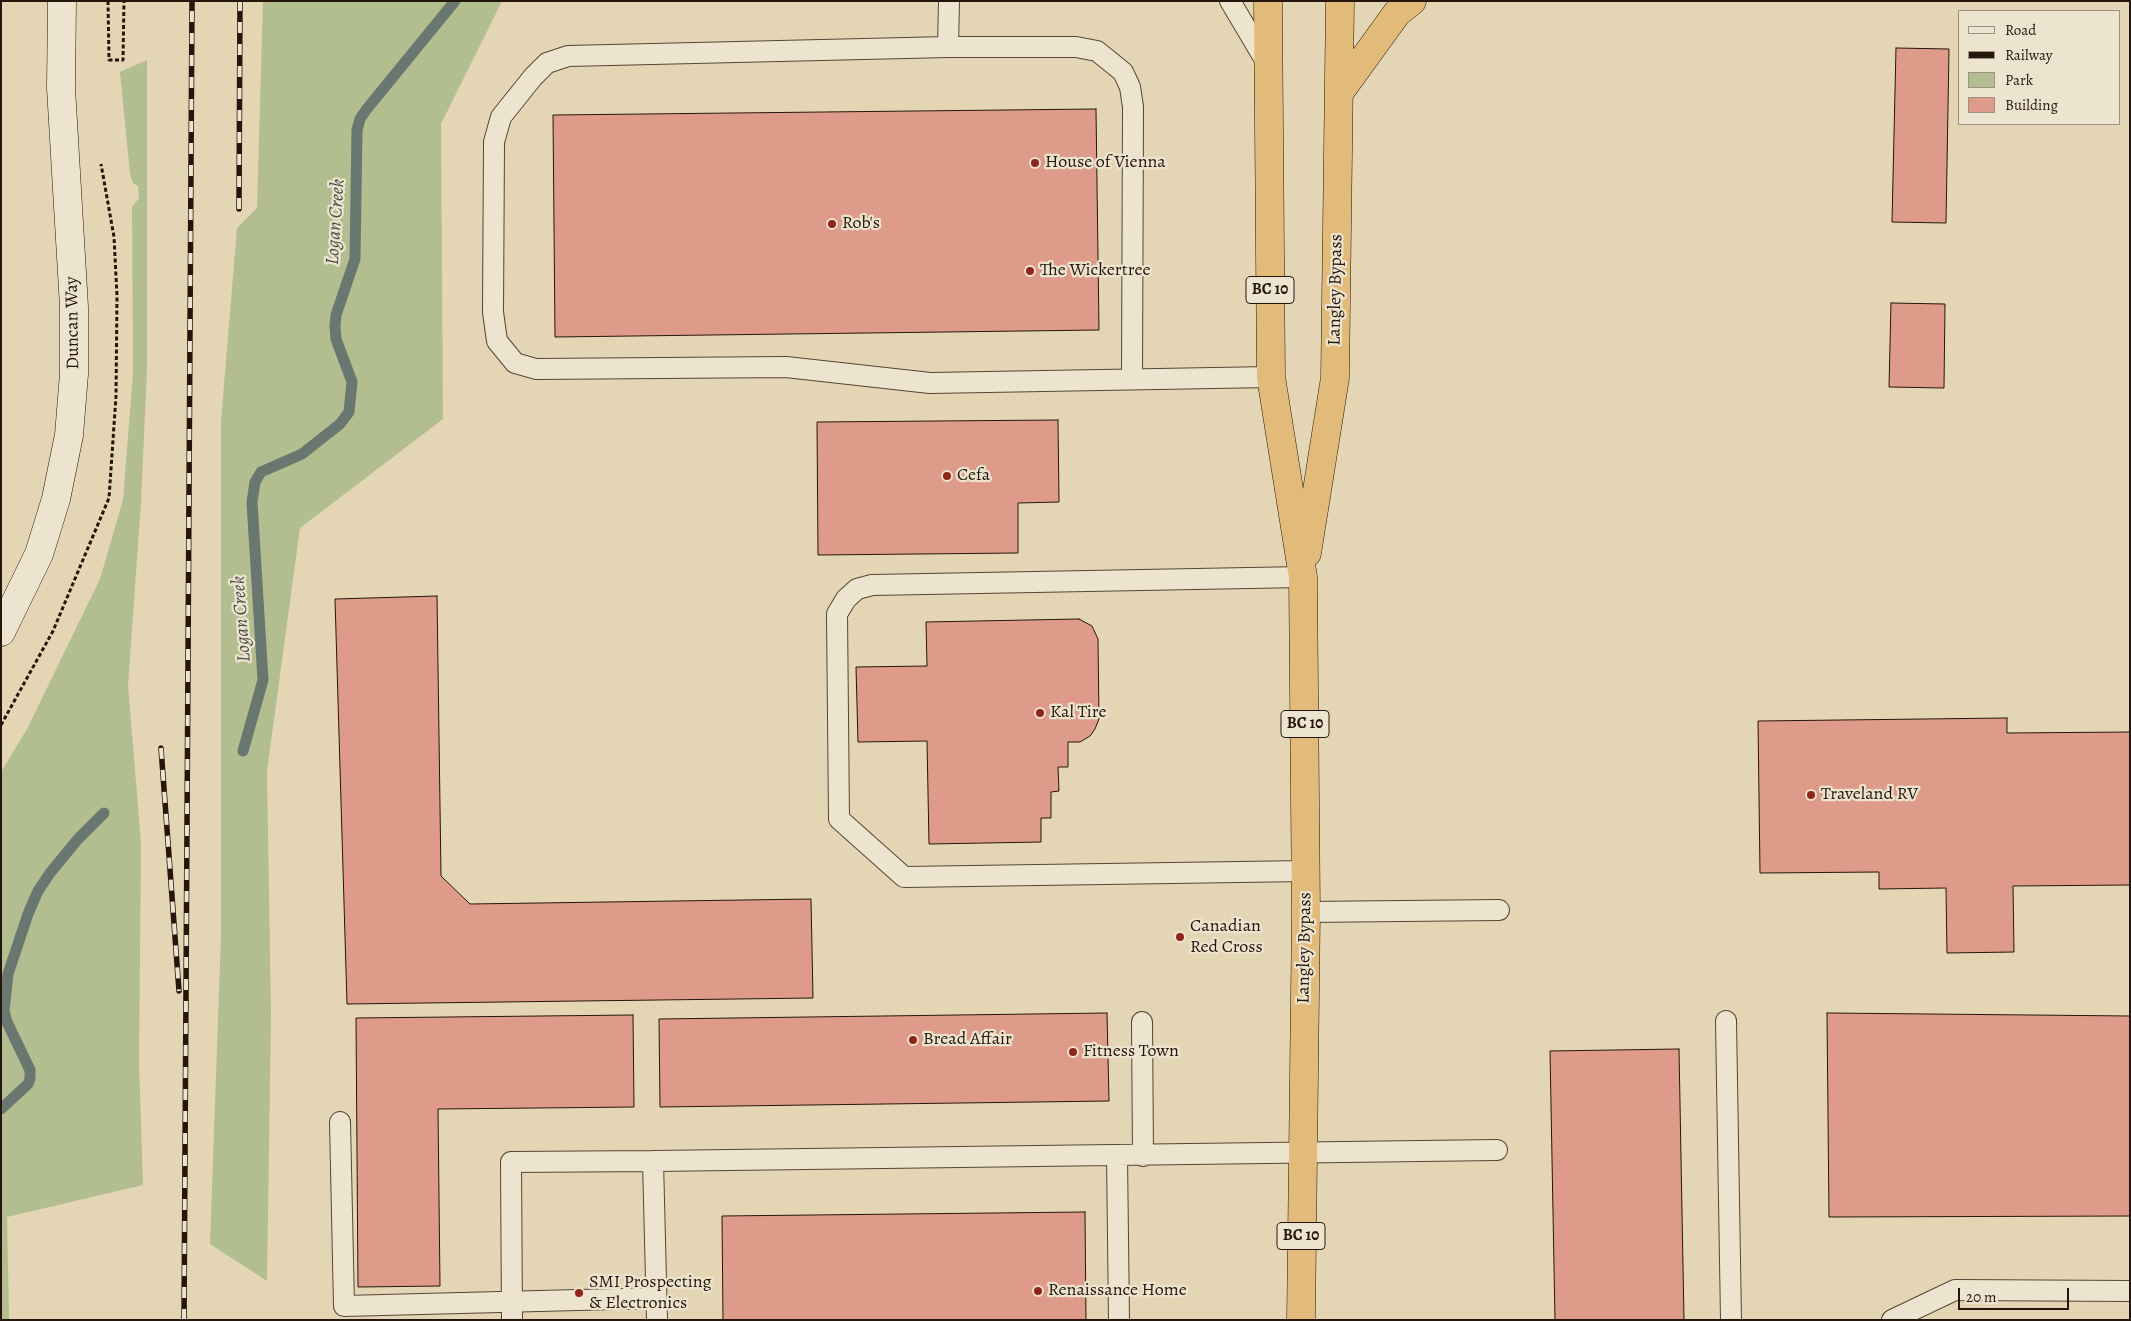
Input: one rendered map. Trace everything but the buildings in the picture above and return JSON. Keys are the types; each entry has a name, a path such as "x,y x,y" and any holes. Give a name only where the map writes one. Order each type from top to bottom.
{"highway":[{"name":"Langley Bypass","path":"1268,1 1271,377 1303,577 1306,912 1300,1320"},
{"name":"Langley Bypass","path":"1303,577 1335,378 1340,1"},
{"path":"1339,93 1397,14 1412,1"}],"street":[{"name":"Duncan Way","path":"1,632 39,554 56,499 69,435 74,374 74,307 61,88 62,1"}],"lane":[{"path":"948,47 949,1"},
{"path":"1230,1 1268,65"},
{"path":"1132,380 1133,107 1130,87 1123,72 1097,50 1076,47 948,47 568,56 547,63 533,77 501,117 494,142 493,312 497,341 515,362 536,369 786,367 930,383 1132,380 1271,377"},
{"path":"1303,577 872,585 858,589 846,599 837,614 839,818 904,877 1306,871"},
{"path":"1306,912 1499,910"},
{"path":"1726,1021 1731,1320"},
{"path":"1142,1022 1143,1156"},
{"path":"340,1122 344,1313 512,1311 656,1298"},
{"path":"512,1311 511,1162 1143,1156 1497,1150"},
{"path":"1116,1156 1119,1320"},
{"path":"653,1161 656,1320"},
{"path":"1892,1320 1954,1290 2130,1291"}],"path":[{"path":"108,1 109,60 123,60 124,1"}],"green space":[{"path":"263,1 502,1 441,124 443,419 300,528 267,771 271,1015 267,1281 210,1244 221,935 221,421 237,228 257,208"},
{"path":"147,60 147,368 141,503 128,686 141,843 139,1064 143,1185 7,1217 9,1320 1,1320 1,772 27,729 100,579 123,500 133,373 132,207 139,198 138,186 133,183 130,174 120,72"}],"waterway":[{"name":"Logan Creek","path":"243,751 263,680 252,502 255,482 261,472 302,454 340,424 349,412 352,382 336,339 335,326 336,315 355,259 357,130 360,119 366,110 455,1"},
{"name":"Logan Creek","path":"1,1109 28,1084 30,1079 30,1070 7,1022 4,1011 8,974 28,914 38,891 50,873 78,839 104,813"}],"railway":[{"path":"184,1320 192,1"},
{"path":"239,209 240,1"},
{"path":"161,748 179,991"}],"place":[{"name":"House of Vienna","path":"1035,163"},
{"name":"Rob's","path":"832,224"},
{"name":"The Wickertree","path":"1030,271"},
{"name":"Cefa","path":"947,476"},
{"name":"Kal Tire","path":"1040,713"},
{"name":"Traveland RV","path":"1811,795"},
{"name":"Canadian Red Cross","path":"1180,937"},
{"name":"Bread Affair","path":"913,1040"},
{"name":"Fitness Town","path":"1073,1052"},
{"name":"Renaissance Home","path":"1038,1291"},
{"name":"SMI Prospecting & Electronics","path":"579,1293"}]}
